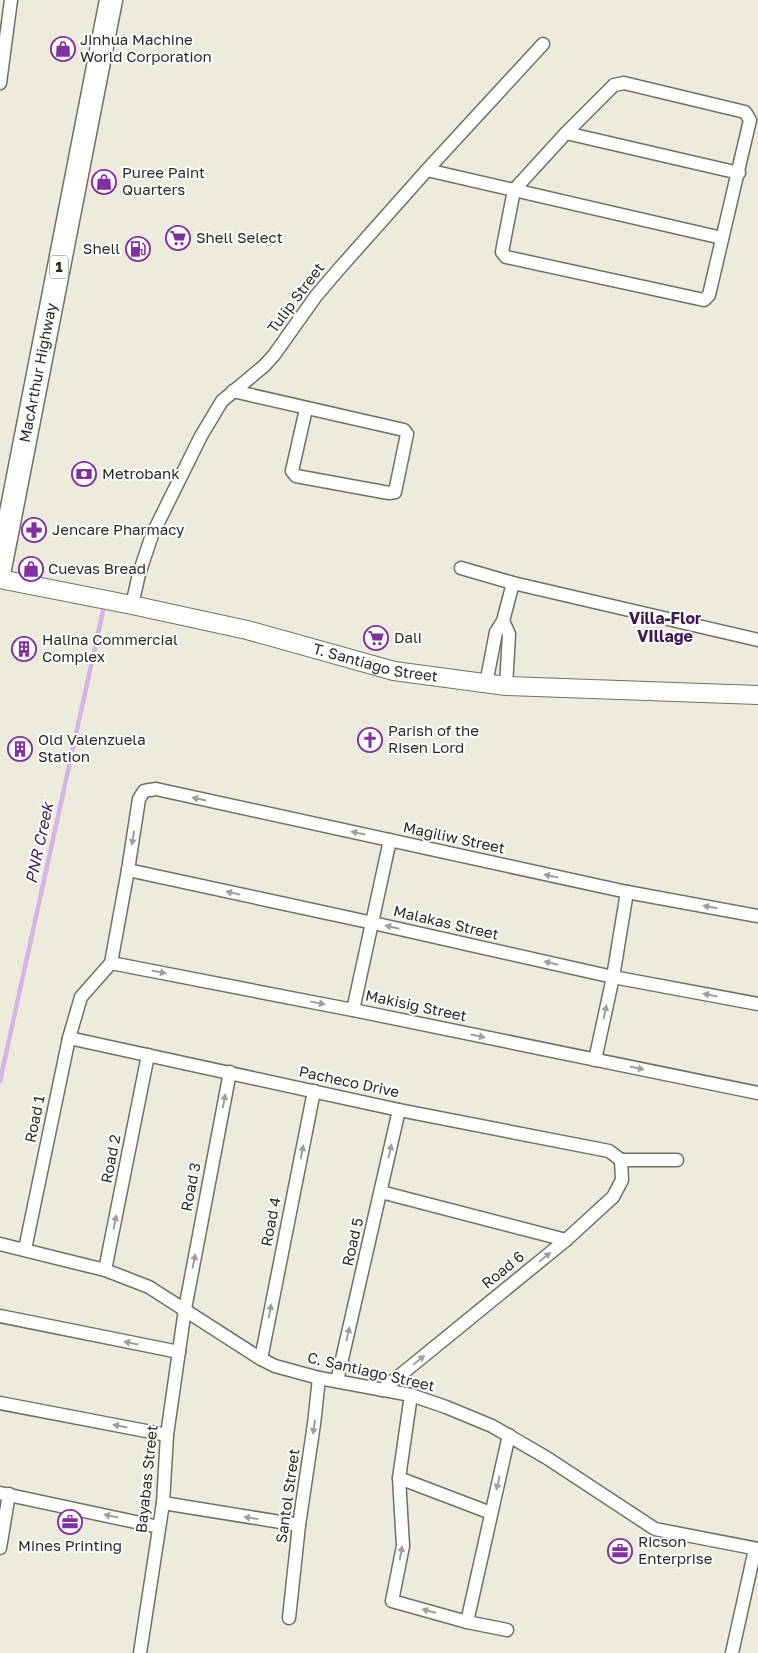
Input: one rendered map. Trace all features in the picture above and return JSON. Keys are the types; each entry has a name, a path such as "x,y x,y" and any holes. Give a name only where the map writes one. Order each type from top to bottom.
{"highway":[{"name":"MacArthur Highway","path":"0,569 112,0"}],"main road":[{"name":"T. Santiago Street","path":"0,579 247,630 394,671 506,686 758,694"}],"street":[{"path":"0,83 11,0"},
{"name":"Tulip Street","path":"132,605 144,555 166,505 201,436 222,401 264,366 274,355 326,283 543,44"},
{"path":"624,83 634,85 745,112 750,120 739,173 722,238 710,295 704,300 506,257 502,252 514,190 566,133 614,85 624,83"},
{"path":"566,133 739,173"},
{"path":"427,170 722,238"},
{"path":"233,391 404,430 407,434 395,492 389,493 296,476 292,471 306,409"},
{"path":"461,568 513,583 758,640"},
{"path":"486,684 496,632 503,621 513,583"},
{"path":"503,621 508,634 506,686"},
{"name":"Magiliw Street","path":"128,870 139,799 144,791 156,789 627,892 758,916"},
{"path":"354,1010 390,840"},
{"path":"111,963 128,870"},
{"name":"Malakas Street","path":"128,870 612,976 758,1004"},
{"path":"595,1060 627,892"},
{"name":"Road 1","path":"25,1249 69,1038 81,997 111,963"},
{"name":"Makisig Street","path":"111,963 354,1010 758,1093"},
{"name":"Pacheco Drive","path":"69,1038 399,1110 609,1151 621,1160"},
{"name":"Road 2","path":"105,1270 148,1055"},
{"name":"Road 3","path":"185,1309 230,1072"},
{"name":"Road 4","path":"261,1359 314,1091"},
{"name":"Road 5","path":"337,1381 399,1110"},
{"path":"621,1160 677,1160"},
{"name":"Road 6","path":"382,1390 566,1240 613,1196 622,1180 621,1160"},
{"path":"381,1192 566,1240"},
{"name":"C. Santiago Street","path":"0,1244 105,1270 149,1287 261,1359 275,1366 319,1378 411,1396 451,1409 509,1435 654,1529 756,1549"},
{"name":"Bayabas Street","path":"140,1653 164,1503 168,1435 185,1309"},
{"path":"0,1316 179,1352"},
{"name":"Santol Street","path":"289,1618 299,1525 319,1378"},
{"path":"411,1396 399,1478 403,1546 392,1601 467,1622 507,1630"},
{"path":"0,1403 168,1435"},
{"path":"467,1622 509,1435"},
{"path":"399,1478 491,1513"},
{"path":"0,1548 5,1494 159,1526"},
{"path":"164,1503 299,1525"},
{"path":"732,1653 756,1549"}],"waterway":[{"name":"PNR Creek","path":"0,1081 103,611"}],"place":[{"name":"Jinhua Machine World Corporation","path":"63,49"},
{"name":"Puree Paint Quarters","path":"104,182"},
{"name":"Shell Select","path":"178,238"},
{"name":"Shell","path":"138,249"},
{"name":"Metrobank","path":"84,474"},
{"name":"Jencare Pharmacy","path":"34,530"},
{"name":"Cuevas Bread","path":"31,569"},
{"name":"Dali","path":"376,638"},
{"name":"Halina Commercial Complex","path":"24,649"},
{"name":"Parish of the Risen Lord","path":"370,740"},
{"name":"Old Valenzuela Station","path":"20,749"},
{"name":"Mines Printing","path":"70,1522"},
{"name":"Ricson Enterprise","path":"620,1551"}],"district":[{"name":"Villa-Flor VIllage","path":"665,627"}]}
